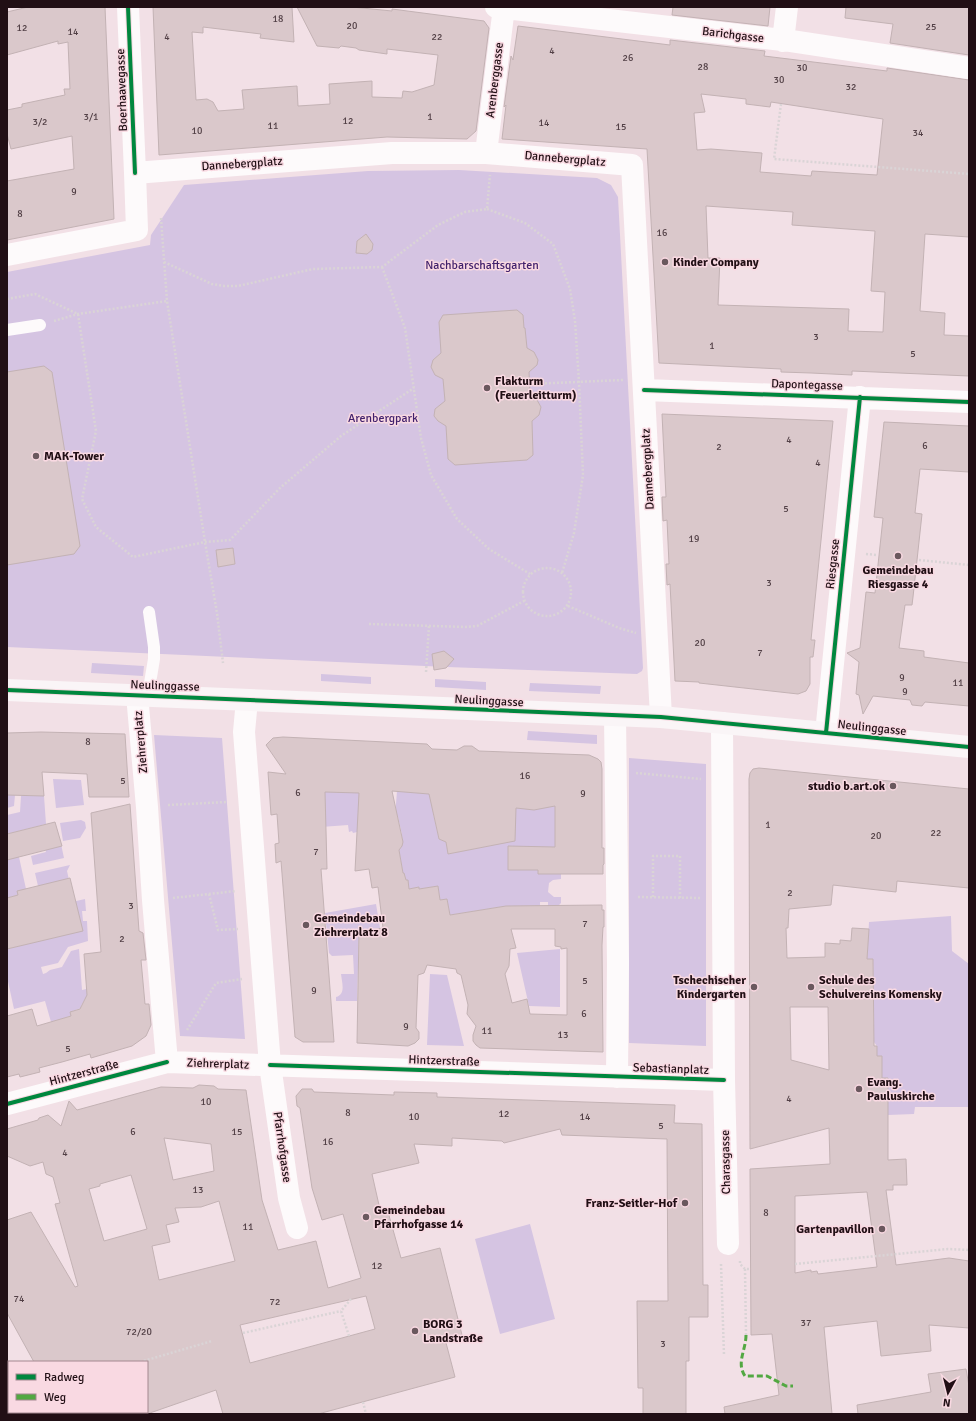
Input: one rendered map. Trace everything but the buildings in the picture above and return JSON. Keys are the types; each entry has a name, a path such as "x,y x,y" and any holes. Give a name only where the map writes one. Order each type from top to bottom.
{"street":[{"name":"Boerhaavegasse","path":"128,7 135,173"},
{"name":"Barichgasse","path":"501,7 783,40 969,68"},
{"name":"Arenberggasse","path":"488,162 501,7"},
{"path":"783,40 788,7"},
{"name":"Dannebergplatz","path":"135,173 392,153 488,162 632,165 662,717"},
{"path":"7,255 137,230 135,173"},
{"name":"Dapontegasse","path":"644,390 969,402"},
{"name":"Riesgasse","path":"826,733 860,398"},
{"name":"Neulinggasse","path":"7,690 662,717 969,747"},
{"name":"Ziehrerplatz","path":"142,695 153,900 167,1062 270,1065"},
{"path":"247,700 244,732 270,1065"},
{"name":"Sebastianplatz","path":"615,716 618,963 617,1077 724,1080 722,723"},
{"name":"Hintzerstraße","path":"7,1104 167,1062"},
{"name":"Hintzerstraße","path":"270,1065 617,1077"},
{"name":"Pfarrhofgasse","path":"270,1065 289,1198 297,1228"},
{"name":"Charasgasse","path":"724,1080 729,1255"}],"lane":[{"path":"7,330 40,325"},
{"path":"142,695 154,659 154,647 149,612"}],"path":[{"path":"781,104 774,159 969,174"},
{"path":"487,209 488,162"},
{"path":"164,262 212,284 224,286 238,286 313,269 382,267 438,225 465,212 487,209 525,223 553,244 570,289 575,321 583,475 574,533 562,573"},
{"path":"161,218 167,301 204,542 217,613 223,663"},
{"path":"382,267 405,328 421,438 431,474 457,519 489,548 530,574"},
{"path":"7,299 35,294 78,314"},
{"path":"40,325 78,314 167,301"},
{"path":"78,314 96,431 82,499 96,527 133,557 204,542 230,540 280,488 341,436 414,388"},
{"path":"529,384 624,380"},
{"path":"866,554 877,556"},
{"path":"919,560 969,565"},
{"path":"542,568 556,569 562,573 571,585 572,592 568,606 562,612 548,617 534,613 528,608 522,594 523,587 530,574 542,568"},
{"path":"369,624 465,627 477,626 524,601"},
{"path":"568,606 619,628 657,640"},
{"path":"426,672 429,626"},
{"path":"631,773 703,780"},
{"path":"147,806 230,802"},
{"path":"653,897 653,856 680,856 680,898"},
{"path":"153,900 237,891"},
{"path":"209,894 218,930 240,928"},
{"path":"631,897 704,898"},
{"path":"185,1034 216,983 244,979"},
{"path":"795,1264 948,1249 969,1250"},
{"path":"729,1255 745,1269 746,1336"},
{"path":"724,1355 729,1255"},
{"path":"745,1269 751,1269"},
{"path":"243,1333 340,1311 351,1299"},
{"path":"340,1311 349,1336"},
{"path":"143,1361 212,1341"},
{"path":"363,1402 366,1414"}],"green space":[{"name":"Arenbergpark","path":"459,170 597,178 611,185 618,197 642,671 637,674 447,667 7,647 7,272 150,245 151,235 184,185 368,171"},
{"path":"92,663 144,666 143,676 91,673"},
{"path":"321,674 371,677 371,684 321,681"},
{"path":"435,679 486,682 486,690 435,687"},
{"path":"530,683 601,686 600,694 529,691"},
{"path":"528,731 597,735 597,744 527,740"},
{"path":"154,735 222,738 245,1039 180,1036"},
{"path":"629,758 706,764 706,1046 629,1043"},
{"path":"317,777 370,791 370,829 353,833 352,831 349,832 348,825 321,827 320,815 326,814 326,809"},
{"path":"53,779 81,780 84,805 56,808"},
{"path":"397,791 432,794 433,813 439,839 446,842 448,854 493,845 516,800 532,809 538,809 555,803 555,847 525,851 508,851 508,870 538,870 538,874 561,873 561,879 553,880 549,883 548,892 554,897 561,897 561,903 558,906 548,906 548,902 540,902 540,906 506,906 450,915 447,899 440,900 438,886 409,889 403,873 399,850 402,839 398,817 395,817"},
{"path":"7,795 15,795 14,806 7,808"},
{"path":"21,796 44,796 46,824 7,834 7,815 20,812"},
{"path":"81,820 85,822 86,828 80,838 63,841 60,823"},
{"path":"61,844 64,858 33,865 31,856 46,852 45,848"},
{"path":"7,854 19,857 26,889 18,891 18,895 7,898"},
{"path":"70,865 67,871 69,880 38,886 35,873"},
{"path":"85,899 86,911 82,911 83,921 87,921 88,941 68,947 58,963 41,967 43,974 50,970 62,967 71,951 79,949 82,990 95,987 93,997 85,999 81,1008 70,1012 71,1016 51,1022 45,1001 14,1009 7,977 7,949 56,937 50,907"},
{"path":"376,904 380,928 359,932 357,1001 336,1001 336,997 339,996 342,991 341,974 354,974 353,955 332,956 329,953 325,913"},
{"path":"951,916 952,951 969,964 969,1107 915,1107 914,1114 888,1115 888,1078 882,1078 882,1056 877,1056 877,1046 861,1025 874,1024 873,959 867,959 869,922"},
{"path":"560,949 560,1007 529,1006 517,953"},
{"path":"430,974 447,975 464,1046 427,1045"},
{"path":"530,1224 555,1319 500,1334 475,1239"}],"marked path":[{"path":"746,1335 741,1361 742,1371 745,1376 767,1376 786,1386 793,1386"}],"cycle path":[{"path":"128,7 135,173"},
{"path":"644,390 969,402"},
{"path":"826,733 860,397"},
{"path":"7,690 661,717 969,747"},
{"path":"7,1104 167,1062"},
{"path":"270,1065 724,1080"}],"place":[{"name":"Kinder Company","path":"665,262"},
{"name":"Flakturm (Feuerleitturm)","path":"487,388"},
{"name":"MAK-Tower","path":"36,456"},
{"name":"Gemeindebau Riesgasse 4","path":"898,556"},
{"name":"studio b.art.ok","path":"893,786"},
{"name":"Gemeindebau Ziehrerplatz 8","path":"306,925"},
{"name":"Tschechischer Kindergarten","path":"754,987"},
{"name":"Schule des Schulvereins Komensky","path":"811,987"},
{"name":"Evang. Pauluskirche","path":"859,1089"},
{"name":"Franz-Seitler-Hof","path":"685,1203"},
{"name":"Gemeindebau Pfarrhofgasse 14","path":"366,1217"},
{"name":"Gartenpavillon","path":"882,1229"},
{"name":"BORG 3 Landstraße","path":"415,1331"}],"park label":[{"name":"Nachbarschaftsgarten","path":"482,265"}]}
